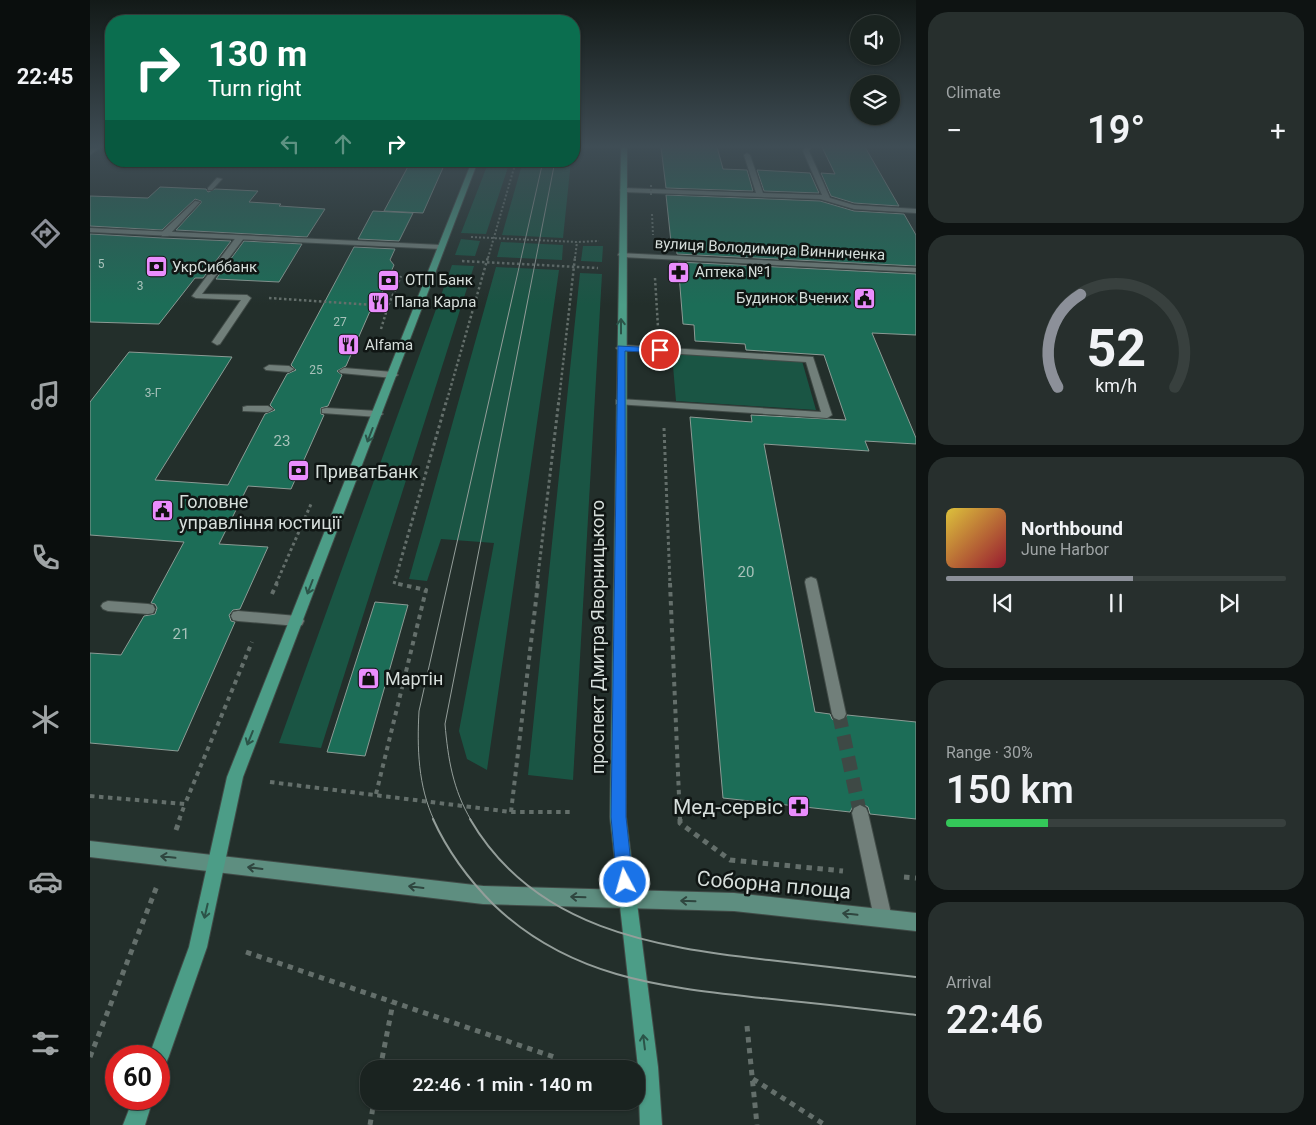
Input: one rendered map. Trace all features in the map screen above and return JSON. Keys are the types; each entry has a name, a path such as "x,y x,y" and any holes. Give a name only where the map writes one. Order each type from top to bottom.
{"main road":[{"path":"163,1045 198,947 235,778 460,200"},
{"name":"проспект Дмитра Яворницького","path":"624,200 620,402 618,817 648,1067 651,1125"},
{"name":"Соборна площа","path":"90,849 482,895 734,902 916,922"},
{"path":"134,1125 140,1110"}],"street":[{"path":"829,200 854,207 916,211"},
{"path":"165,234 197,202"},
{"path":"90,230 441,247"},
{"path":"240,238 196,296 247,298"},
{"name":"вулиця Володимира Винниченка","path":"622,255 916,270"},
{"path":"217,342 247,298"},
{"path":"620,402 827,415 810,360 621,348"},
{"path":"268,368 289,369"},
{"path":"344,371 393,374"},
{"path":"247,409 268,409"},
{"path":"326,411 378,414"},
{"path":"811,582 839,714"},
{"path":"108,606 148,608"},
{"path":"238,616 297,621"},
{"path":"860,813 883,918"}],"path":[{"path":"376,794 426,590 394,584 505,200"},
{"path":"652,206 653,243"},
{"path":"494,238 576,242 600,241"},
{"path":"511,812 576,242"},
{"path":"367,373 388,306 415,246"},
{"path":"436,259 574,266"},
{"path":"655,271 660,350"},
{"path":"247,298 276,298 301,302 388,306"},
{"path":"663,405 680,823 730,860 916,878"},
{"path":"173,838 185,804 312,502"},
{"path":"270,782 511,812 571,812"},
{"path":"90,796 185,804"},
{"path":"90,1058 160,878"},
{"path":"246,952 557,1058"},
{"path":"382,1060 393,1003"},
{"path":"747,1026 757,1125"},
{"path":"752,1079 825,1125"},
{"path":"370,1125 372,1110"}],"green space":[{"path":"474,200 497,200 486,234 461,233"},
{"path":"512,200 567,200 563,238 502,235"},
{"path":"461,239 480,241 475,256 455,255"},
{"path":"501,242 563,245 562,260 497,257"},
{"path":"583,246 603,246 602,262 581,261"},
{"path":"452,265 474,266 321,748 279,743"},
{"path":"496,267 559,270 487,770 467,759 459,731 494,543 441,539 427,581 409,579"},
{"path":"580,273 602,274 573,780 528,775"},
{"path":"672,354 802,361 816,410 676,401"}],"building":[{"path":"90,200 194,200 162,230 90,226"},
{"path":"196,200 251,200 249,202 325,209 307,237 176,230 201,201"},
{"path":"390,200 429,200 423,213 384,211"},
{"path":"666,200 820,201 854,211 904,214 916,235 916,266 677,254 676,242 671,242"},
{"path":"842,200 895,200 899,206 854,203"},
{"path":"373,211 413,213 399,241 358,239"},
{"path":"90,234 231,241 203,278 195,278 159,324 90,322"},
{"path":"244,241 302,244 279,282 216,279"},
{"path":"354,247 395,249 390,260 394,265 378,302 374,302 346,366 337,371 342,375 328,406 321,408 321,414 324,415 291,489 248,486 219,544 268,547 240,609 233,610 229,615 231,621 235,622 178,751 90,743 90,653 121,655 144,616 155,614 157,608 155,604 151,603 184,542 90,535 90,402 129,352 232,357 155,480 228,485 265,414 275,410 270,405 287,374 296,370 291,365"},
{"path":"678,262 916,274 916,335 872,333 916,438 916,444 865,441 869,451 764,444 815,712 830,714 832,719 838,722 845,720 847,715 916,722 916,819 870,814 868,807 861,803 853,806 850,812 723,798 690,417 752,422 751,415 846,420 824,355 746,350 745,344 695,341 694,325 683,324"},
{"name":"Мартін","path":"375,602 408,605 365,756 327,752"}],"tunnel":[{"path":"839,714 860,813"}],"tram line":[{"path":"434,820 425,794 420,767 419,711 534,200"},
{"path":"471,820 452,774 445,724 547,200"},
{"path":"433,819 445,843 460,865 494,905 523,930 554,949 586,964 619,975 688,989 916,1015"},
{"path":"470,819 497,856 528,886 562,909 600,926 641,939 726,955 916,977"}],"place":[{"name":"УкрСиббанк","path":"156,267"},
{"name":"Аптека №1","path":"679,272"},
{"name":"ОТП Банк","path":"389,280"},
{"name":"Будинок Вчених","path":"865,298"},
{"name":"Папа Карла","path":"378,302"},
{"name":"Alfama","path":"349,345"},
{"name":"ПриватБанк","path":"299,471"},
{"name":"Головне управління юстиції","path":"163,511"},
{"name":"Мартін","path":"369,678"},
{"name":"Мед-сервіс","path":"799,807"}],"route":[{"path":"625,882 618,817 621,348 660,350"}]}
